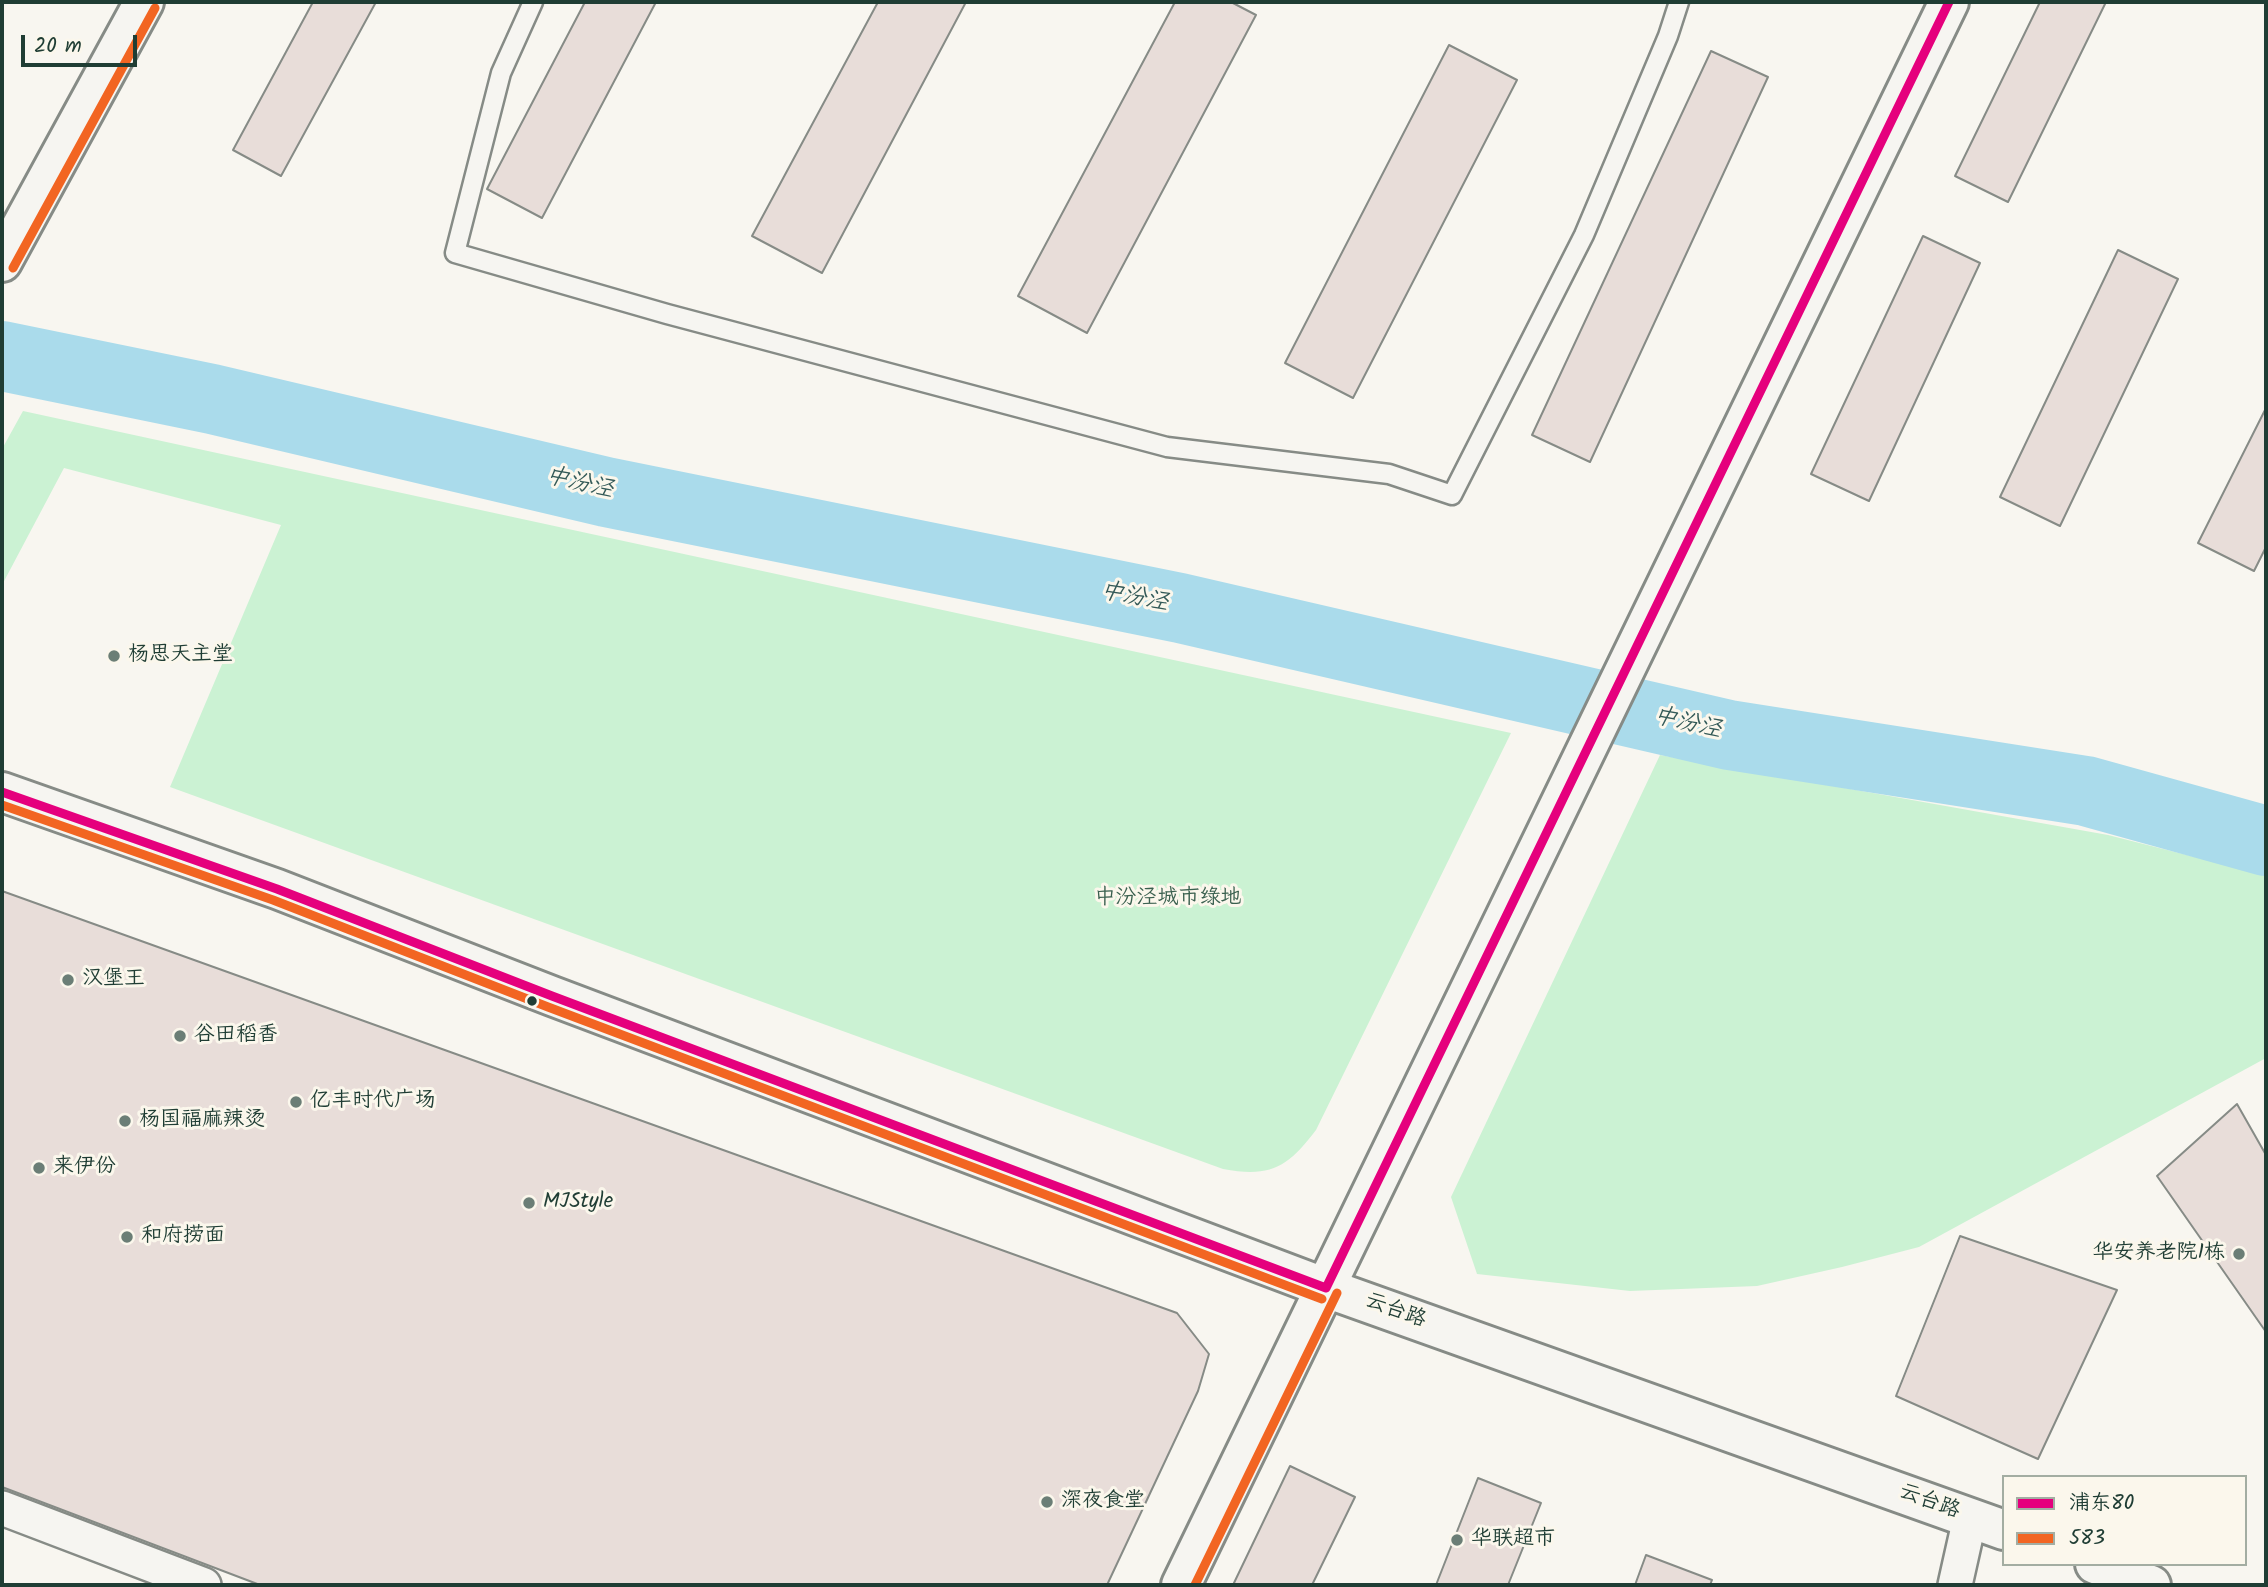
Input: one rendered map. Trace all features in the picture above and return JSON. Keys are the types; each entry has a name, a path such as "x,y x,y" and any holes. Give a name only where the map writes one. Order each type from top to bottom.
{"street":[{"path":"2,262 144,2"},
{"path":"1181,1585 1949,2"},
{"name":"云台路","path":"2,792 277,889 565,1001 1326,1288 1987,1524"},
{"path":"2,1507 204,1585"},
{"path":"1955,1585 1987,1524"},
{"path":"2100,1566 2151,1585"}],"lane":[{"path":"533,2 501,73 455,253 667,314 1167,447 1389,474 1452,495 1584,235 1668,36 1679,2"}],"green space":[{"name":"中汾泾城市绿地","path":"23,411 1511,733 1316,1130 1296,1153 1277,1167 1254,1172 1223,1169 170,787 281,525 64,468 2,585 2,449"},
{"path":"1660,755 2108,835 2266,875 2266,1058 1919,1247 1757,1286 1630,1291 1477,1274 1451,1197"}],"building":[{"path":"313,2 376,2 281,176 233,150"},
{"path":"585,2 656,2 542,218 487,189"},
{"path":"878,2 966,2 822,273 752,236"},
{"path":"1175,2 1231,2 1256,15 1087,333 1018,296"},
{"path":"2040,2 2106,2 2008,202 1955,176"},
{"path":"1449,45 1517,80 1353,398 1285,363"},
{"path":"1711,51 1768,77 1590,462 1532,435"},
{"path":"1923,236 1980,263 1869,501 1811,474"},
{"path":"2118,250 2178,279 2060,526 2000,497"},
{"path":"2266,408 2266,547 2254,571 2198,543"},
{"name":"亿丰时代广场","path":"2,891 1177,1313 1209,1354 1198,1391 1107,1585 260,1585 2,1487"},
{"name":"华安养老院1栋","path":"2237,1104 2266,1155 2266,1332 2157,1176"},
{"path":"1960,1236 2117,1290 2038,1459 1896,1396"},
{"path":"1290,1466 1355,1497 1312,1585 1233,1585"},
{"path":"1478,1478 1541,1503 1508,1585 1436,1585"},
{"path":"1646,1555 1712,1580 1710,1585 1635,1585"}],"waterway":[{"name":"中汾泾","path":"2,356 212,399 606,492 1180,608 1729,735 2086,791 2266,841"}],"transit line":[{"name":"浦东80","path":"1326,1288 1949,2"},
{"name":"583","path":"13,268 155,8"},
{"name":"浦东80","path":"2,792 277,889 552,996 1326,1288"},
{"name":"583","path":"2,805 273,900 548,1007 1322,1299"},
{"name":"583","path":"1195,1585 1337,1293"}],"place":[{"name":"杨思天主堂","path":"114,656"},
{"name":"汉堡王","path":"68,980"},
{"name":"谷田稻香","path":"180,1036"},
{"name":"亿丰时代广场","path":"296,1102"},
{"name":"杨国福麻辣烫","path":"125,1121"},
{"name":"来伊份","path":"39,1168"},
{"name":"MJStyle","path":"529,1203"},
{"name":"和府捞面","path":"127,1237"},
{"name":"华安养老院1栋","path":"2239,1254"},
{"name":"深夜食堂","path":"1047,1502"},
{"name":"华联超市","path":"1457,1540"}]}
